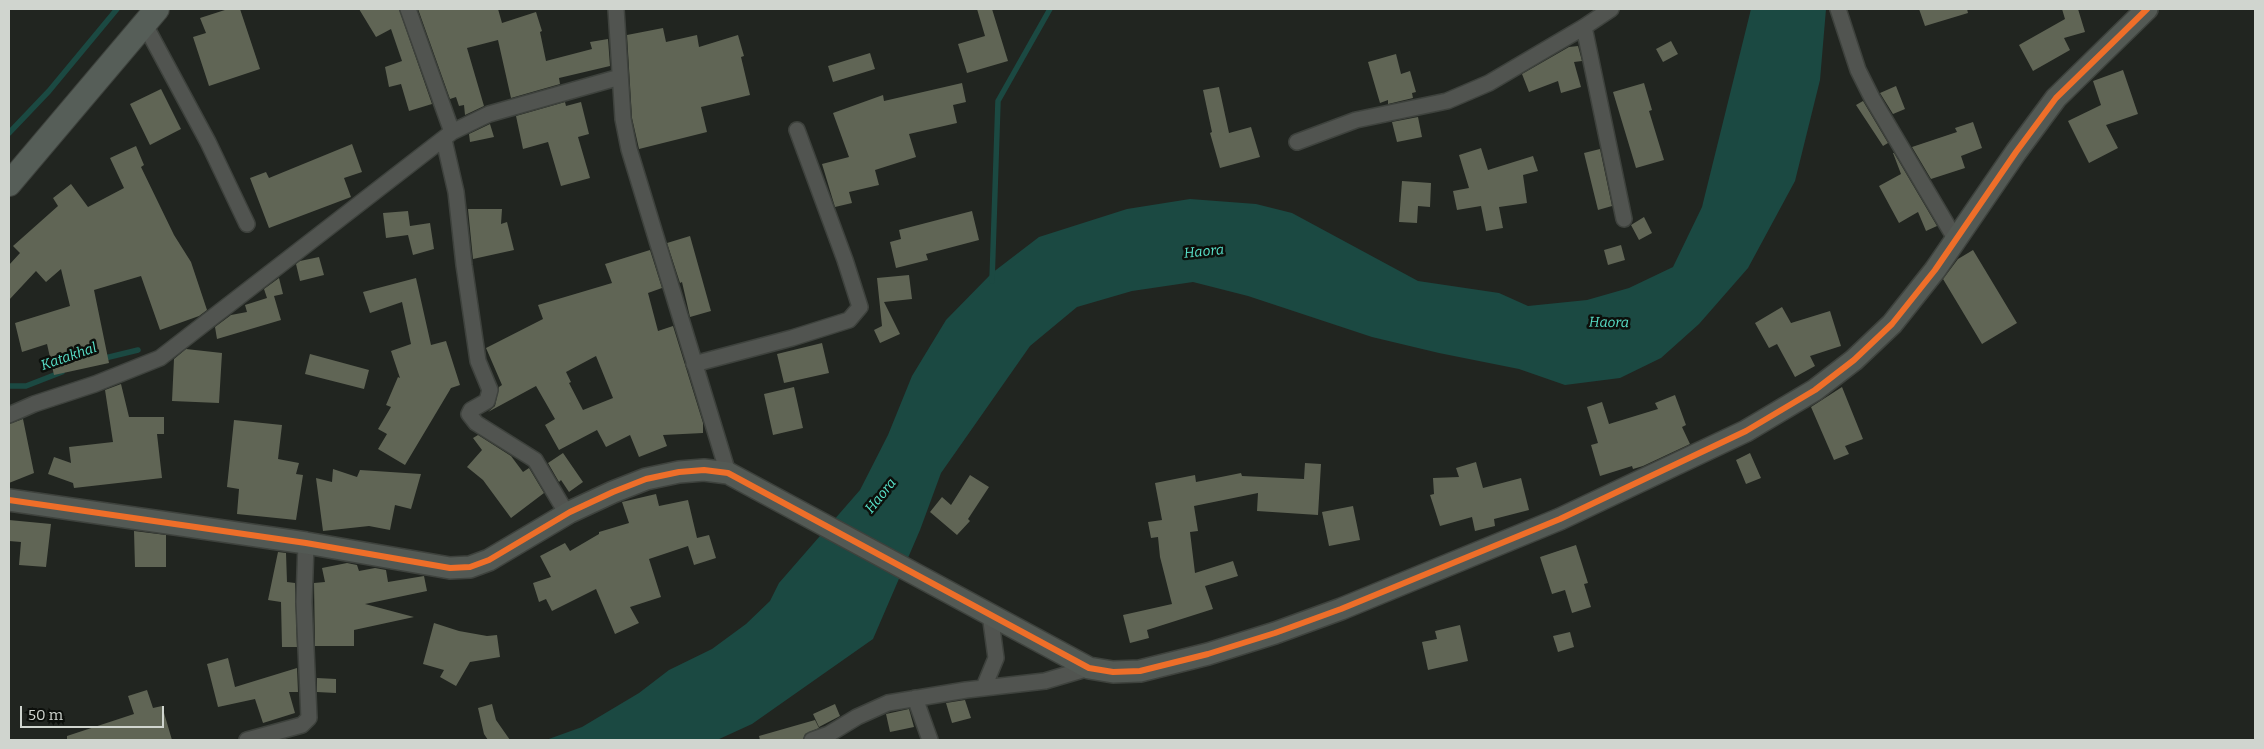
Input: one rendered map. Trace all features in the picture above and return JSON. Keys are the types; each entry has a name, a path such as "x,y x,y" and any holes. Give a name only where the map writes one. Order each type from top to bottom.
{"main road":[{"path":"9,184 150,16"}],"street":[{"path":"408,9 448,136 478,361 490,390 486,401 471,410 469,414 476,423 535,460 567,514"},
{"path":"616,9 623,119 629,149 728,473"},
{"path":"1297,142 1356,120 1447,101 1489,83 1611,9"},
{"path":"1838,9 1858,70 1872,98 1956,240"},
{"path":"9,500 306,543 450,568 470,567 489,560 567,514 646,479 679,472 704,470 728,473 1089,668 1113,672 1140,671 1208,654 1275,633 1341,609 1560,519 1746,431 1815,390 1854,360 1892,324 1956,240 2016,152 2056,98 2147,9"},
{"path":"150,16 247,224"},
{"path":"1584,27 1624,219"},
{"path":"9,415 160,358 448,136 489,114 620,77"},
{"path":"694,364 792,338 849,320 860,307 845,260 797,130"},
{"path":"247,740 302,725 309,718 304,602 306,543"},
{"path":"984,610 996,658 984,687"},
{"path":"812,740 830,737 875,708 915,698 984,687 1044,681 1089,668"},
{"path":"915,698 930,740"}],"water":[{"name":"Haora","path":"1751,9 1826,9 1820,80 1795,181 1748,268 1699,324 1661,358 1620,378 1565,385 1519,369 1372,337 1248,296 1193,282 1132,291 1077,307 1030,346 941,473 920,530 873,639 752,724 717,740 546,740 582,727 639,693 669,670 712,649 746,624 770,601 779,583 860,490 888,435 912,376 946,320 992,273 1039,237 1127,209 1190,199 1256,204 1292,213 1418,281 1499,293 1528,306 1587,300 1629,288 1673,267 1702,207"}],"building":[{"path":"228,9 240,9 260,69 209,86 193,37 206,33 200,18"},
{"path":"359,9 399,9 432,104 409,111 401,84 389,87 385,67 402,61 391,29 376,37"},
{"path":"418,9 498,9 502,23 536,12 542,31 540,32 546,61 592,49 590,42 608,39 610,66 559,78 560,84 511,98 498,40 467,48 484,106 465,115 464,105 459,106 456,97 450,99"},
{"path":"977,9 992,9 1008,61 967,73 958,44 985,36"},
{"path":"1919,9 1967,9 1968,13 1925,26"},
{"path":"2062,9 2078,9 2085,32 2064,38 2070,50 2033,71 2019,45 2065,19"},
{"path":"663,28 666,42 697,35 699,47 738,35 744,56 741,57 750,95 701,107 707,132 639,149 632,118 627,35"},
{"path":"1671,41 1678,54 1663,62 1656,49"},
{"path":"1578,46 1582,61 1574,62 1581,87 1561,93 1558,81 1529,92 1522,74 1569,47"},
{"path":"870,53 875,69 833,82 828,66"},
{"path":"1396,54 1401,74 1410,71 1416,92 1412,93 1413,98 1388,104 1388,100 1380,103 1368,62"},
{"path":"2123,70 2138,114 2106,125 2118,148 2089,163 2068,121 2101,105 2093,81"},
{"path":"962,83 966,102 953,105 957,123 909,134 916,157 875,170 879,185 849,192 852,203 835,207 822,164 849,157 833,113 883,95 884,101"},
{"path":"1644,83 1652,110 1649,111 1664,160 1636,168 1613,92"},
{"path":"1896,86 1905,109 1893,114 1880,93"},
{"path":"1219,87 1229,133 1251,127 1260,157 1220,168 1210,133 1212,132 1203,90"},
{"path":"161,89 181,129 150,145 130,104"},
{"path":"1863,101 1888,143 1883,146 1856,105"},
{"path":"565,102 566,106 581,102 589,134 578,137 590,178 561,186 548,142 523,149 516,116"},
{"path":"1418,117 1422,137 1397,142 1392,122"},
{"path":"1973,122 1982,148 1961,156 1965,168 1931,179 1912,147 1957,132 1955,128"},
{"path":"490,124 494,137 470,142 469,134"},
{"path":"352,144 362,172 344,178 351,197 269,228 250,178 266,172 269,178"},
{"path":"136,146 144,165 141,167 174,235 191,262 207,310 199,316 160,330 141,276 94,290 109,363 54,375 47,344 22,352 15,323 70,306 61,269 46,282 36,271 9,300 9,265 20,253 13,246 58,206 53,198 71,184 88,207 124,188 110,158"},
{"path":"1481,148 1488,170 1533,156 1538,171 1523,175 1527,203 1499,207 1503,228 1486,231 1481,206 1457,210 1453,191 1469,188 1459,155"},
{"path":"1600,149 1612,206 1598,210 1584,153"},
{"path":"1893,153 1937,226 1926,231 1918,212 1899,223 1879,186 1901,174"},
{"path":"1402,181 1431,183 1430,207 1418,206 1417,223 1399,222"},
{"path":"468,209 502,209 501,224 507,222 514,250 473,259"},
{"path":"408,211 410,226 430,223 434,249 413,255 408,235 386,238 383,213"},
{"path":"972,211 979,240 926,254 928,260 896,268 890,242 901,239 899,230"},
{"path":"1644,217 1652,233 1639,240 1631,225"},
{"path":"690,236 711,311 690,317 682,282 680,283 667,243"},
{"path":"1621,245 1625,260 1608,265 1604,250"},
{"path":"650,250 662,288 648,293 658,331 673,326 703,423 703,433 663,435 667,446 639,457 630,435 606,447 597,430 559,450 545,425 555,419 536,386 488,412 495,406 499,387 502,385 486,348 543,319 538,305 612,283 605,264","holes":["596,356 613,398 583,410 569,383 571,382 566,372"]},
{"path":"1973,250 2017,323 1982,344 1943,279 1958,259"},
{"path":"319,257 324,275 300,281 296,264 300,261"},
{"path":"909,275 912,299 884,302 900,334 880,343 874,330 882,326 877,278"},
{"path":"279,278 283,294 274,296 281,320 217,339 215,327 231,315 247,312 245,305 267,298 264,289"},
{"path":"416,278 431,345 446,341 460,385 451,388 405,465 378,449 387,434 378,429 391,407 386,405 398,377 400,378 391,351 411,344 402,302 370,313 363,292"},
{"path":"1782,307 1791,323 1830,311 1841,346 1810,356 1815,366 1795,377 1777,344 1769,348 1755,323"},
{"path":"822,343 829,373 784,383 777,354"},
{"path":"186,349 222,353 219,403 172,401 174,359"},
{"path":"310,354 369,370 364,389 305,374"},
{"path":"121,384 129,417 164,417 164,434 157,434 162,478 74,488 73,483 48,474 54,457 71,463 69,447 113,442 105,390"},
{"path":"794,387 803,428 773,435 764,394"},
{"path":"1842,387 1863,439 1845,446 1849,454 1834,460 1811,407"},
{"path":"1675,395 1686,425 1682,427 1690,444 1643,466 1633,469 1632,466 1600,476 1591,445 1598,443 1587,407 1602,402 1609,424 1658,409 1655,403"},
{"path":"23,419 34,473 9,483 9,424"},
{"path":"234,420 282,425 278,459 299,463 296,474 303,475 296,520 237,514 239,489 227,487"},
{"path":"478,435 511,456 523,472 529,468 544,493 511,518 483,480 467,467 482,450 473,438"},
{"path":"563,453 583,482 569,492 561,480 559,482 548,463"},
{"path":"1750,453 1761,478 1746,484 1736,460"},
{"path":"1476,462 1483,488 1521,478 1529,510 1494,519 1495,526 1475,531 1472,517 1440,526 1430,495 1434,494 1433,478 1459,477 1456,468"},
{"path":"1305,463 1321,464 1318,515 1257,511 1258,493 1194,506 1198,531 1190,532 1195,573 1233,561 1238,576 1205,586 1213,609 1147,630 1149,638 1130,643 1123,615 1172,604 1160,557 1158,537 1151,538 1148,522 1162,520 1155,483 1195,475 1196,482 1241,473 1242,476 1304,479"},
{"path":"333,469 357,477 360,470 421,474 411,509 395,505 390,530 369,526 323,531 316,478 332,482"},
{"path":"970,475 989,487 968,519 970,521 957,535 930,512 942,497 951,505"},
{"path":"656,494 659,506 688,500 697,538 709,535 716,558 694,565 688,546 649,559 661,597 630,607 639,623 615,634 596,589 552,611 546,599 539,602 533,583 551,577 540,556 565,543 570,551 599,534 599,532 629,523 622,502"},
{"path":"1353,506 1360,540 1329,546 1322,512"},
{"path":"9,520 51,524 46,567 19,565 21,542 9,541"},
{"path":"134,531 166,535 166,567 135,567"},
{"path":"1576,545 1588,583 1584,584 1591,607 1572,613 1565,590 1552,594 1540,557"},
{"path":"278,552 286,553 287,582 295,583 297,647 282,647 281,602 268,600"},
{"path":"347,563 357,565 359,571 375,568 386,570 388,582 424,576 427,591 365,604 414,617 354,630 354,646 315,646 314,583 325,582 322,568"},
{"path":"434,623 459,631 487,636 497,635 500,657 470,662 456,686 440,677 444,670 423,664"},
{"path":"1460,625 1468,661 1428,670 1422,642 1437,639 1435,631"},
{"path":"1570,632 1574,647 1558,652 1553,636"},
{"path":"228,658 235,687 297,668 298,692 289,692 295,713 263,723 255,699 218,707 207,664"},
{"path":"317,678 336,679 336,693 317,692"},
{"path":"147,690 153,708 162,706 172,740 67,740 67,736 134,714 128,696"},
{"path":"965,700 971,718 952,723 946,703"},
{"path":"492,704 496,720 510,740 488,740 484,734 478,708"},
{"path":"835,704 840,716 819,727 813,714"},
{"path":"909,709 914,727 890,732 886,714"},
{"path":"815,720 819,728 805,734 803,740 760,740 759,736"}],"waterway":[{"path":"9,133 49,91 117,9"},
{"path":"992,281 998,101 1050,9"},
{"name":"Katakhal","path":"101,359 138,350"},
{"name":"Katakhal","path":"9,386 26,386 62,372"}],"cycle path":[{"path":"9,500 306,543 450,568 470,567 489,560 570,512 646,479 679,472 704,470 728,473 1089,668 1113,672 1140,671 1208,654 1275,633 1341,609 1560,519 1746,431 1815,390 1854,360 1892,324 1935,270 2016,152 2056,98 2147,9"}]}
